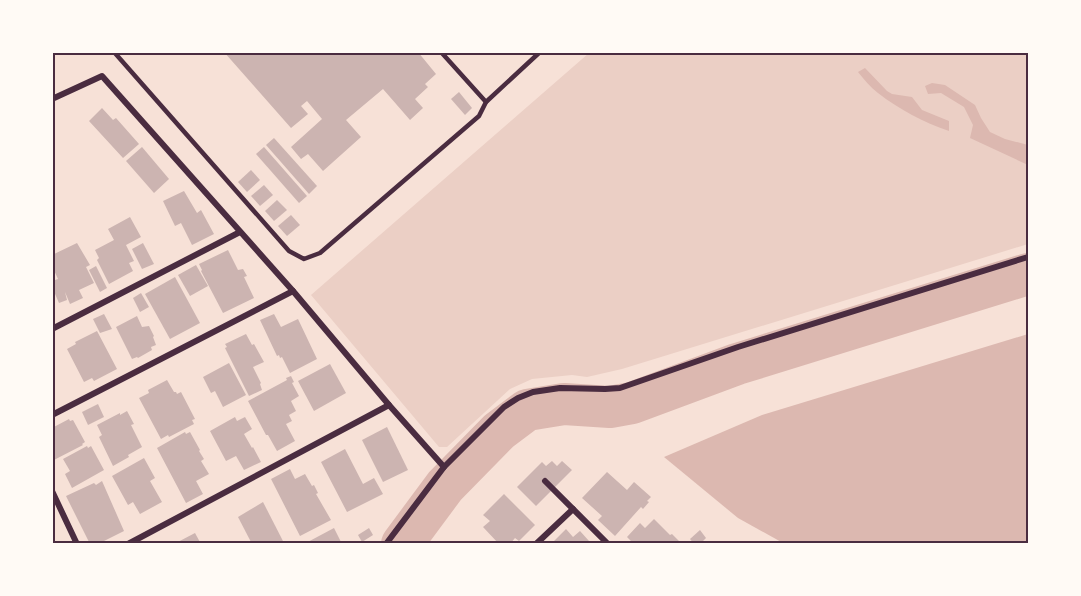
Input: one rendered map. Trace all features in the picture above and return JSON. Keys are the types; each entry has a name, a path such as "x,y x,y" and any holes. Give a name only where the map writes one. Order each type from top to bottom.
{"street":[{"path":"52,99 102,76 293,291 444,467"},
{"path":"52,328 240,232"},
{"path":"386,543 444,467 504,406 518,398 532,392 560,388 620,388 738,347 1029,257"},
{"path":"52,415 293,291"},
{"path":"128,543 389,405"},
{"path":"545,481 608,543"},
{"path":"52,491 77,543"},
{"path":"536,543 573,508"}],"lane":[{"path":"114,52 289,250 304,259 320,253 479,116 486,102 540,52"},
{"path":"441,52 486,102"}],"shaded area":[{"path":"589,53 1028,53 1028,244 622,369 587,377 572,375 532,379 510,389 447,447 439,447 311,295"},
{"path":"865,68 887,91 912,97 922,110 949,121 949,131 912,115 878,93 858,72"},
{"path":"932,83 945,85 975,105 990,132 1028,145 1028,165 970,138 973,125 964,107 941,93 928,94 925,86"},
{"path":"1028,334 1028,543 783,543 738,518 664,457 762,415"}],"building":[{"path":"224,52 418,52 436,74 425,84 428,87 415,99 423,108 410,120 383,89 346,120 361,137 323,171 308,154 301,159 291,147 322,119 307,101 301,106 308,114 291,128"},
{"path":"459,92 472,108 465,115 451,99"},
{"path":"102,108 113,120 116,118 139,144 123,158 89,121"},
{"path":"274,138 317,186 309,194 266,145"},
{"path":"142,147 169,179 154,193 126,161"},
{"path":"264,147 307,196 299,203 256,154"},
{"path":"251,170 260,180 247,192 238,182"},
{"path":"264,185 273,195 260,206 251,196"},
{"path":"184,191 197,213 201,210 214,234 192,245 181,223 175,226 163,201"},
{"path":"277,200 287,210 274,221 265,211"},
{"path":"291,215 300,225 287,236 278,226"},
{"path":"130,217 141,237 126,245 134,261 129,263 133,271 109,284 97,260 99,258 95,250 114,240 108,229"},
{"path":"77,243 90,265 86,267 94,283 79,290 83,298 70,304 65,292 67,300 59,303 52,287 52,281 58,279 52,266 52,255"},
{"path":"143,243 154,264 142,269 132,249"},
{"path":"228,250 238,270 243,269 247,276 244,277 254,298 223,313 199,264"},
{"path":"196,265 208,286 190,296 178,275"},
{"path":"96,266 107,288 100,292 89,270"},
{"path":"175,277 200,323 170,339 145,294"},
{"path":"141,293 149,307 140,312 133,298"},
{"path":"104,314 112,329 100,333 93,319"},
{"path":"274,314 281,327 298,319 317,359 290,373 282,357 277,356 260,320"},
{"path":"137,316 142,327 149,326 156,345 151,347 152,350 132,359 116,327"},
{"path":"97,331 117,369 94,381 92,378 84,382 67,349 76,344 75,342"},
{"path":"246,334 264,362 253,367 262,390 249,396 225,348 227,347 225,344"},
{"path":"229,363 246,395 223,407 215,391 211,393 203,377"},
{"path":"330,364 346,393 314,411 298,381"},
{"path":"291,376 299,396 291,401 296,411 289,415 292,421 286,424 295,441 277,451 248,401"},
{"path":"167,380 174,392 177,394 181,392 195,419 192,420 194,424 161,439 139,398 149,393 148,390"},
{"path":"98,404 104,417 88,425 82,412"},
{"path":"127,411 142,447 113,466 99,437 102,435 97,425"},
{"path":"235,417 237,421 245,417 252,429 244,434 261,462 244,470 236,456 226,461 210,431"},
{"path":"69,419 73,420 85,442 52,461 52,428"},
{"path":"387,427 408,470 383,482 362,440"},
{"path":"185,432 186,434 190,432 204,459 201,461 209,474 196,481 203,494 186,503 157,448"},
{"path":"87,446 88,448 91,446 104,470 72,488 65,474 70,471 63,459"},
{"path":"345,449 363,484 374,478 383,494 347,512 321,462"},
{"path":"144,458 155,478 150,481 162,502 140,514 133,502 128,505 112,476"},
{"path":"552,461 557,466 562,461 572,470 536,506 517,487 542,462 546,466"},
{"path":"290,469 295,479 305,474 312,486 314,485 318,493 316,494 331,520 300,536 271,479"},
{"path":"607,472 627,490 634,482 651,497 643,509 641,507 615,536 598,520 602,516 582,498"},
{"path":"102,481 124,531 98,544 90,544 66,496"},
{"path":"504,494 535,525 519,541 515,538 510,544 499,544 483,527 490,521 483,515"},
{"path":"263,502 283,544 252,544 238,517"},
{"path":"654,519 682,544 634,544 627,537 640,523 645,528"},
{"path":"334,528 342,544 304,544"},
{"path":"369,528 373,535 362,542 358,535"},
{"path":"566,529 573,537 580,531 589,541 586,544 551,544"},
{"path":"700,530 706,538 700,544 694,544 690,539"},
{"path":"195,533 201,544 174,544"}],"waterway":[{"path":"402,544 445,486 499,431 527,410 564,404 610,407 632,403 737,364 1028,274"}]}
